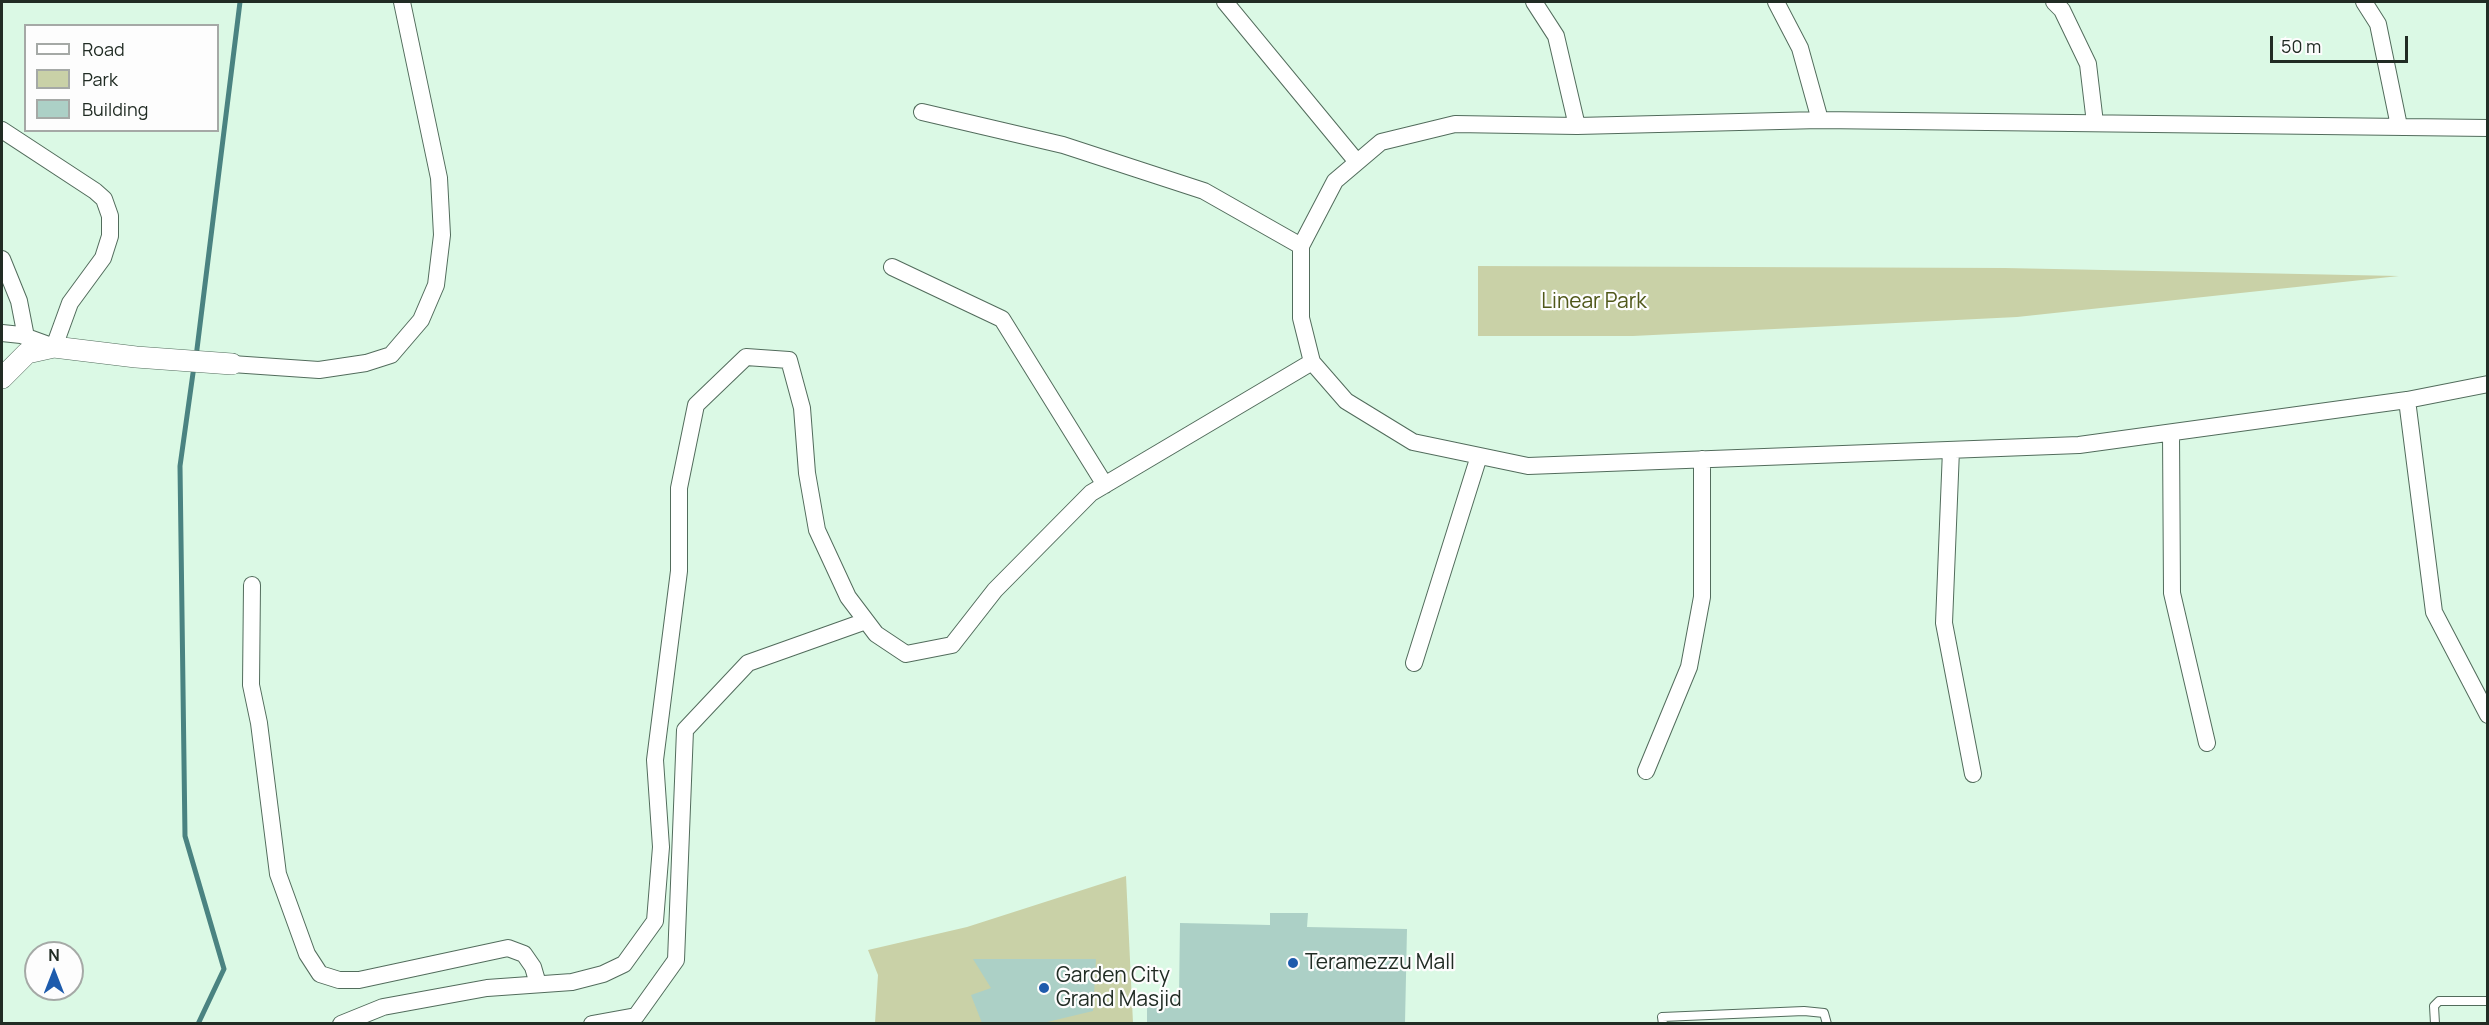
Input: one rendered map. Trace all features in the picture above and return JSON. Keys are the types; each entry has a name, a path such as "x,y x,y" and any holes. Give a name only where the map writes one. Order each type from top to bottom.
{"street":[{"path":"2,333 26,337 54,347 136,357 319,370 366,363 391,355 421,320 436,285 442,235 439,178 402,2"},
{"path":"1225,2 1357,162"},
{"path":"1534,2 1556,36 1577,126"},
{"path":"1776,2 1800,48 1820,120"},
{"path":"2054,2 2062,10 2088,64 2095,123"},
{"path":"2364,2 2378,24 2399,126"},
{"path":"922,112 1063,145 1204,191 1301,246"},
{"path":"2487,128 1820,120 1577,126 1455,124 1381,142 1335,181 1301,246 1301,318 1312,362 1346,401 1413,442 1528,466 2079,445 2407,400 2487,384"},
{"path":"2,130 95,191 104,199 110,216 110,236 103,258 70,303 54,347"},
{"path":"2,259 19,301 26,337"},
{"path":"892,267 1002,319 1105,485"},
{"path":"2,378 27,353 54,347"},
{"path":"341,1023 383,1007 487,988 572,981 603,974 624,964 655,921 661,847 655,760 679,571 679,488 696,405 746,357 789,360 802,408 807,473 817,530 848,597 876,634 906,654 952,645 995,590 1091,494 1312,362"},
{"path":"2407,400 2434,612 2487,715"},
{"path":"2171,433 2172,593 2207,743"},
{"path":"1951,450 1944,623 1973,774"},
{"path":"1414,663 1479,456"},
{"path":"1646,771 1689,667 1702,597 1702,459"},
{"path":"252,585 251,685 259,723 278,874 307,954 321,974 339,980 359,980 508,948 524,954 533,967 538,984"},
{"path":"592,1023 636,1016 676,960 685,730 748,663 866,621"}],"lane":[{"path":"2435,1023 2434,1006 2439,1001 2487,1001"},
{"path":"1662,1023 1662,1017 1804,1011 1824,1014 1827,1023"}],"green space":[{"name":"Linear Park","path":"1478,266 2005,268 2399,276 2017,317 1633,336 1478,336"},
{"path":"1126,876 1133,1023 875,1023 878,975 868,950 967,927"}],"building":[{"name":"Teramezzu Mall","path":"1270,913 1308,913 1307,927 1407,929 1405,1023 1147,1023 1147,997 1179,997 1180,923 1270,925"},
{"name":"Garden City Grand Masjid","path":"973,959 1096,959 1093,1011 1043,1023 982,1023 971,995 991,988"}],"waterway":[{"path":"196,357 240,2"},
{"path":"194,366 180,466 185,836 224,969 198,1024"}],"place":[{"name":"Teramezzu Mall","path":"1293,963"},
{"name":"Garden City Grand Masjid","path":"1044,988"}]}
